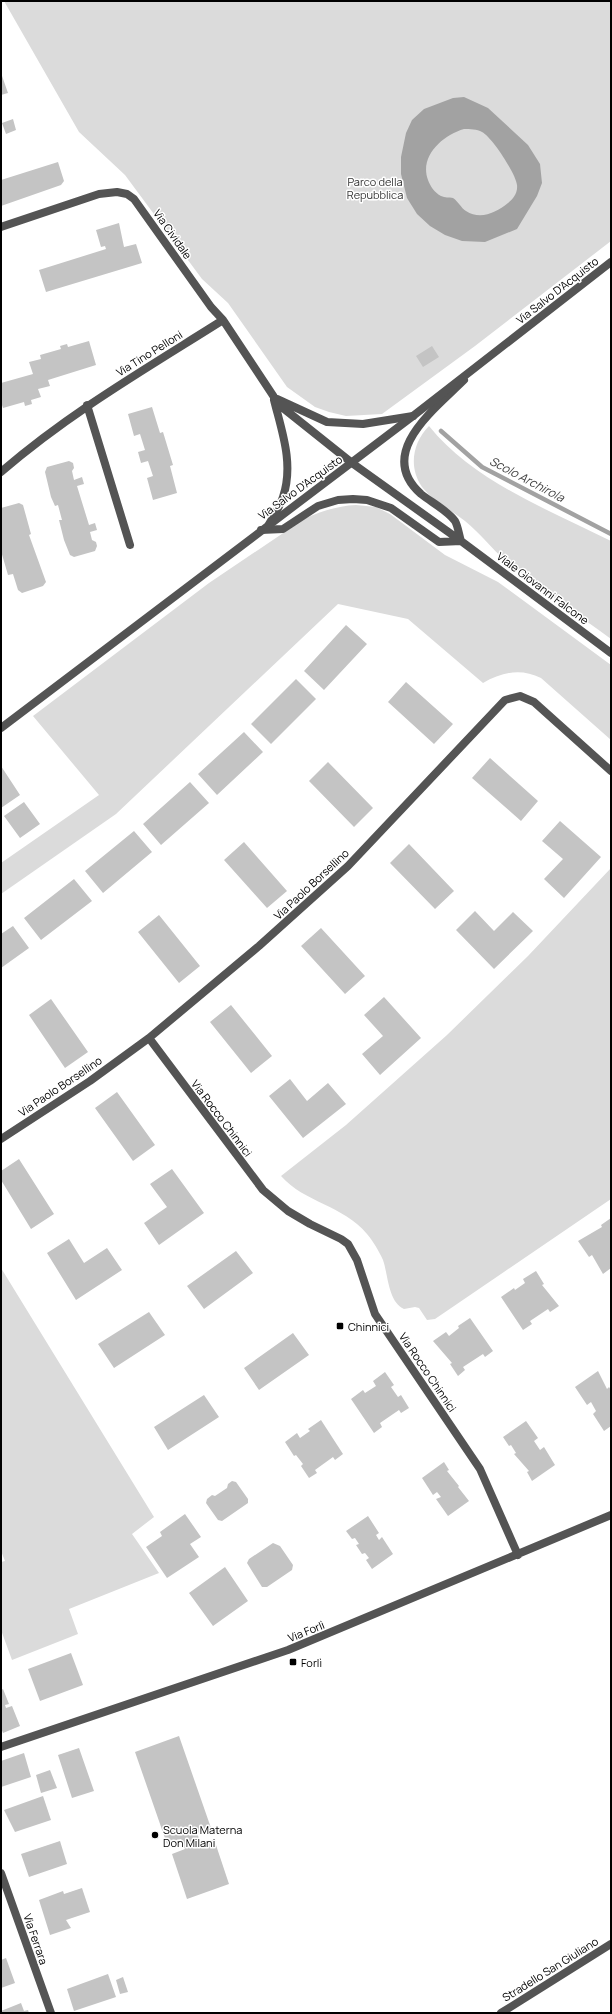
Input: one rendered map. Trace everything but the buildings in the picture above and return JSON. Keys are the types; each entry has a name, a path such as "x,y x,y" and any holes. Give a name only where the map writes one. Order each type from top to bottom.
{"street":[{"name":"Via Cividale","path":"1,227 99,194 117,192 126,194 134,199 211,307 223,320 274,397 283,408 352,463"},
{"name":"Via Salvo D'Acquisto","path":"1,728 261,530 352,463 611,262"},
{"name":"Via Tino Pelloni","path":"1,472 42,437 87,406 223,320"},
{"path":"261,530 283,529 318,506 338,500 353,499 367,500 391,508 439,542 461,541 455,521 420,492 408,477 404,464 405,450 409,440 416,430 480,364"},
{"name":"Via Cividale","path":"269,524 283,499 289,467 274,397"},
{"path":"274,397 327,422 363,424 413,416"},
{"path":"87,406 130,545"},
{"name":"Viale Giovanni Falcone","path":"352,463 461,541 611,653"},
{"name":"Via Paolo Borsellino","path":"1,1139 90,1081 149,1038 265,940 348,866 505,700 520,696 534,702 611,771"},
{"name":"Via Rocco Chinnici","path":"149,1038 263,1190 288,1211 348,1244 357,1260 375,1314 480,1469 518,1555"},
{"name":"Via Forlì","path":"1,1747 288,1650 611,1515"},
{"name":"Via Ferrara","path":"1,1872 51,2013"},
{"name":"Stradello San Giuliano","path":"502,2013 611,1944"}],"green space":[{"name":"Parco della Repubblica","path":"4,1 611,1 611,241 475,346 382,414 346,416 315,407 287,387 228,303 202,279 125,175 79,132"},
{"path":"429,426 467,463 490,478 513,492 611,541 611,639 544,591 501,556 460,517 426,492 422,487 415,471 414,455 419,439"},
{"path":"356,505 376,507 390,514 445,555 498,582 611,665 611,740 541,678 519,672 497,676 483,683 408,619 338,604 116,814 1,894 1,863 99,795 33,716 209,583 304,519 330,509"},
{"path":"611,868 611,1199 435,1319 427,1320 419,1308 415,1307 404,1309 395,1300 389,1287 383,1260 376,1246 357,1224 347,1216 312,1199 291,1185 281,1176 346,1125 447,1035 528,956"},
{"path":"1,1268 154,1517 132,1534 159,1573 69,1609 78,1634 12,1660 1,1630 1,1562 5,1561 1,1551"}],"shaded area":[{"path":"464,97 488,108 528,145 540,164 542,183 537,196 517,229 485,242 462,241 445,235 430,226 417,214 407,198 401,174 401,157 406,133 412,120 424,109 453,98","holes":["464,129 473,129 486,135 497,148 516,180 517,188 515,196 512,200 498,210 488,214 471,214 453,198 442,197 431,187 428,180 426,171 430,155 441,141"]}],"waterway":[{"name":"Scolo Archirola","path":"441,431 482,467 611,534"}],"place":[{"name":"Chinnici","path":"340,1326"},
{"name":"Forlì","path":"293,1662"},
{"name":"Scuola Materna Don Milani","path":"155,1835"}]}
